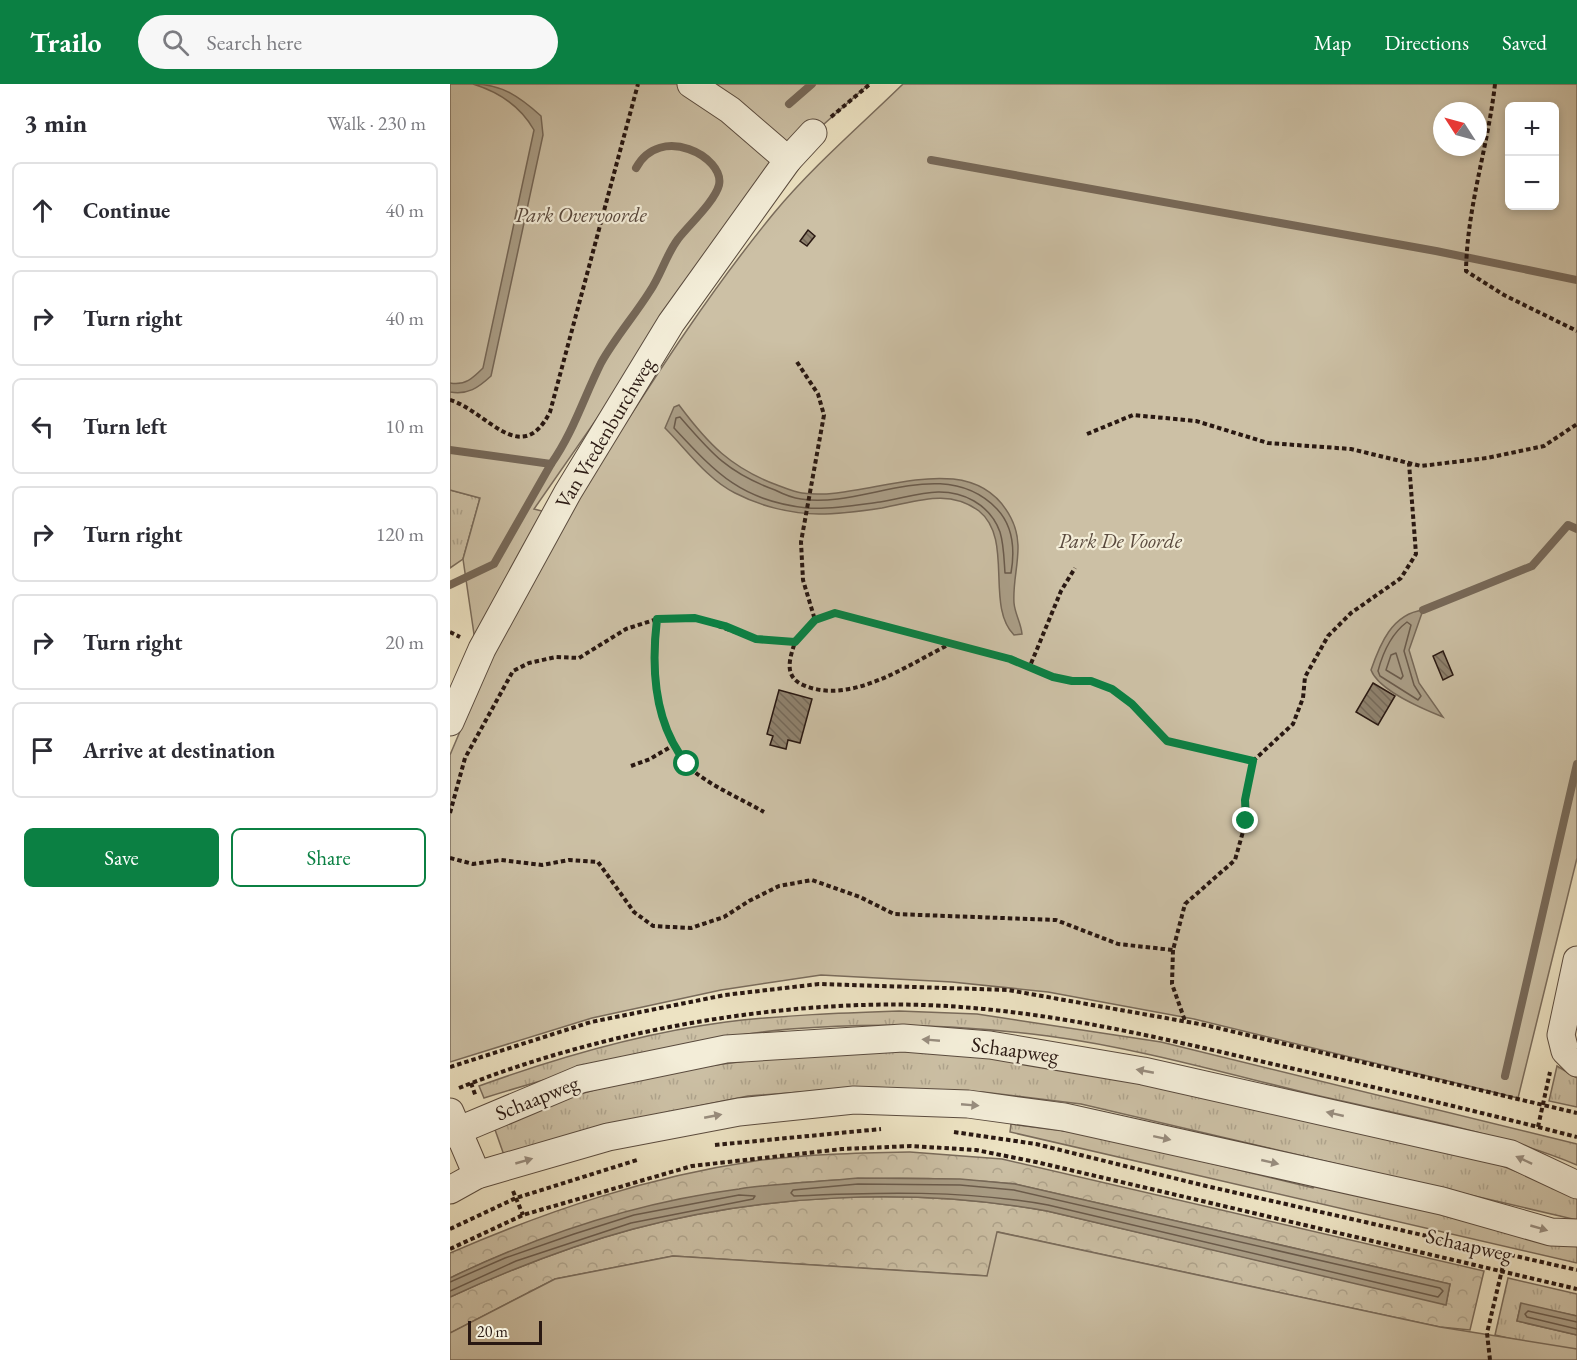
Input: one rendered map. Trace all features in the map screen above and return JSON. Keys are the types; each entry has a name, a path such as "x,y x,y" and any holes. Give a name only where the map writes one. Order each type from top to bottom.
{"street":[{"path":"692,84 730,110 788,160"},
{"name":"Van Vredenburchweg","path":"450,722 482,649 574,482 671,323 788,160 813,133"},
{"path":"1571,1057 1561,1035 1577,960"},
{"name":"Schaapweg","path":"453,1126 581,1079 726,1049 903,1038 990,1045 1143,1071 1511,1154 1577,1185"},
{"name":"Schaapweg","path":"450,1190 477,1175 608,1137 739,1112 854,1100 968,1104 1064,1117 1431,1198 1551,1232 1577,1233"},
{"path":"453,1126 477,1175"}],"path":[{"path":"450,400 460,403 505,433 518,438 530,435 545,422 596,249 638,84"},
{"path":"813,133 870,84"},
{"path":"1496,84 1490,129 1474,192 1466,245 1466,271 1504,295 1577,331"},
{"path":"796,362 818,394 824,415 808,490 801,542 803,580 815,620"},
{"path":"1087,434 1133,415 1196,421 1268,444 1351,449 1421,466 1487,458 1544,446 1577,424"},
{"path":"1185,1022 1172,984 1173,950 1185,904 1235,860 1246,821 1245,800 1253,761 1293,724 1303,698 1305,677 1328,636 1351,613 1401,578 1416,554 1409,463"},
{"path":"1030,666 1061,591 1075,568"},
{"path":"950,644 876,680 852,689 827,691 799,683 790,674 789,661 795,642 815,620 835,613 950,644 1030,666 1053,677 1072,681 1091,681 1112,689 1132,704 1167,741 1253,761"},
{"path":"450,813 465,758 513,671 529,663 556,657 579,658 626,629 657,619 695,618 725,626 756,639 795,642"},
{"path":"657,619 653,651 657,690 672,746 700,776 764,812"},
{"path":"631,766 650,759 672,746"},
{"path":"450,858 473,864 501,860 542,865 569,860 598,862 634,912 653,926 691,928 724,917 749,901 780,886 812,880 860,897 894,914 1056,920 1118,944 1173,950"},
{"path":"1538,1127 1552,1063 1571,1057"},
{"path":"706,1146 886,1128"},
{"name":"Schaapweg","path":"944,1131 1036,1144 1206,1186 1577,1270"},
{"path":"450,1249 523,1215 692,1166 842,1149 911,1146 976,1150 1036,1162 1577,1289"},
{"path":"450,1229 516,1198 640,1159"},
{"path":"1490,1360 1487,1333 1506,1253"}],"green space":[{"name":"Park De Voorde","path":"450,84 869,84 796,149 671,312 534,509 565,517 665,362 745,249 805,179 903,84 1577,84 1577,858 1518,1098 1194,1019 1048,992 952,982 821,975 721,990 592,1018 450,1062 450,755 481,682 463,559 480,498 450,490"},
{"path":"450,490 480,498 463,559 450,568"},
{"path":"899,1011 977,1014 1161,1042 1577,1144 1577,1165 1479,1133 1147,1054 1081,1041 984,1029 887,1025 822,1027 752,1033 636,1056 484,1098 479,1086 601,1047 695,1027 769,1018"},
{"path":"869,1051 940,1052 1033,1060 1495,1163 1577,1196 1577,1220 1081,1104 983,1092 867,1087 748,1096 595,1127 505,1158 493,1124 584,1093 654,1075 725,1064"},
{"path":"1557,1066 1577,1078 1577,1107 1549,1101"},
{"path":"1011,1124 1094,1135 1313,1188 1315,1185 1577,1239 1577,1263 1010,1132"},
{"path":"910,1152 1002,1159 1484,1271 1470,1330 1440,1327 998,1232 988,1276 673,1256 555,1279 450,1333 450,1297 563,1251 633,1229 683,1217 734,1208 839,1198 944,1199 996,1203 1047,1211 1446,1304 1450,1284 1015,1184 943,1179 870,1179 798,1183 726,1192 655,1206 585,1225 517,1249 450,1278 450,1253 562,1209 637,1186 755,1161 813,1155"},
{"path":"997,1232 1440,1327 1577,1349 1577,1360 450,1360 450,1333 555,1279 673,1256 987,1276"},
{"path":"1508,1278 1577,1294 1577,1316 1521,1304 1517,1321 1577,1335 1577,1354 1495,1335"}],"water":[{"path":"473,84 502,89 526,103 541,116 543,135 491,376 472,390 456,393 450,392 450,383 464,382 483,368 534,130 516,107 492,91"},
{"path":"679,405 700,432 733,462 746,471 796,492 827,494 915,480 944,478 970,483 993,495 1011,518 1018,539 1014,603 1022,634 1014,635 1006,622 1001,607 995,538 989,523 979,511 967,504 944,498 827,514 787,511 755,502 735,493 716,480 665,428 674,407"},
{"path":"1423,610 1409,650 1419,683 1443,717 1392,692 1376,678 1371,670 1383,641 1395,624 1403,617"},
{"path":"858,1178 960,1179 1015,1184 1450,1284 1446,1305 1047,1211 996,1203 891,1197 786,1202 683,1217 633,1229 563,1251 450,1297 450,1278 519,1247 628,1211 664,1202 739,1189"},
{"path":"1521,1303 1577,1316 1577,1335 1517,1321"}],"building":[{"path":"808,230 815,236 807,246 800,241"},
{"path":"1443,651 1453,675 1443,680 1433,656"},
{"path":"1373,683 1395,696 1378,725 1356,712"},
{"path":"779,690 812,699 800,743 788,740 786,749 770,745 773,736 767,734"}],"waterway":[{"path":"789,104 812,84"},
{"path":"450,450 551,464 559,452 601,363 654,285 674,245 707,205 719,185 718,174 712,164 702,155 689,149 674,146 660,148 647,155 636,168"},
{"path":"931,160 1436,251 1577,280"},
{"path":"450,585 494,564 551,464"},
{"path":"1423,610 1532,566 1568,525 1577,529"},
{"path":"1505,1076 1577,764"}],"route":[{"path":"687,764 672,746 657,690 653,651 657,619 695,618 725,626 756,639 795,642 815,620 835,613 1010,659 1053,677 1072,681 1091,681 1112,689 1132,704 1167,741 1192,749 1253,761 1245,800 1246,821"}],"park label":[{"name":"Park Overvoorde","path":"581,215"}]}
